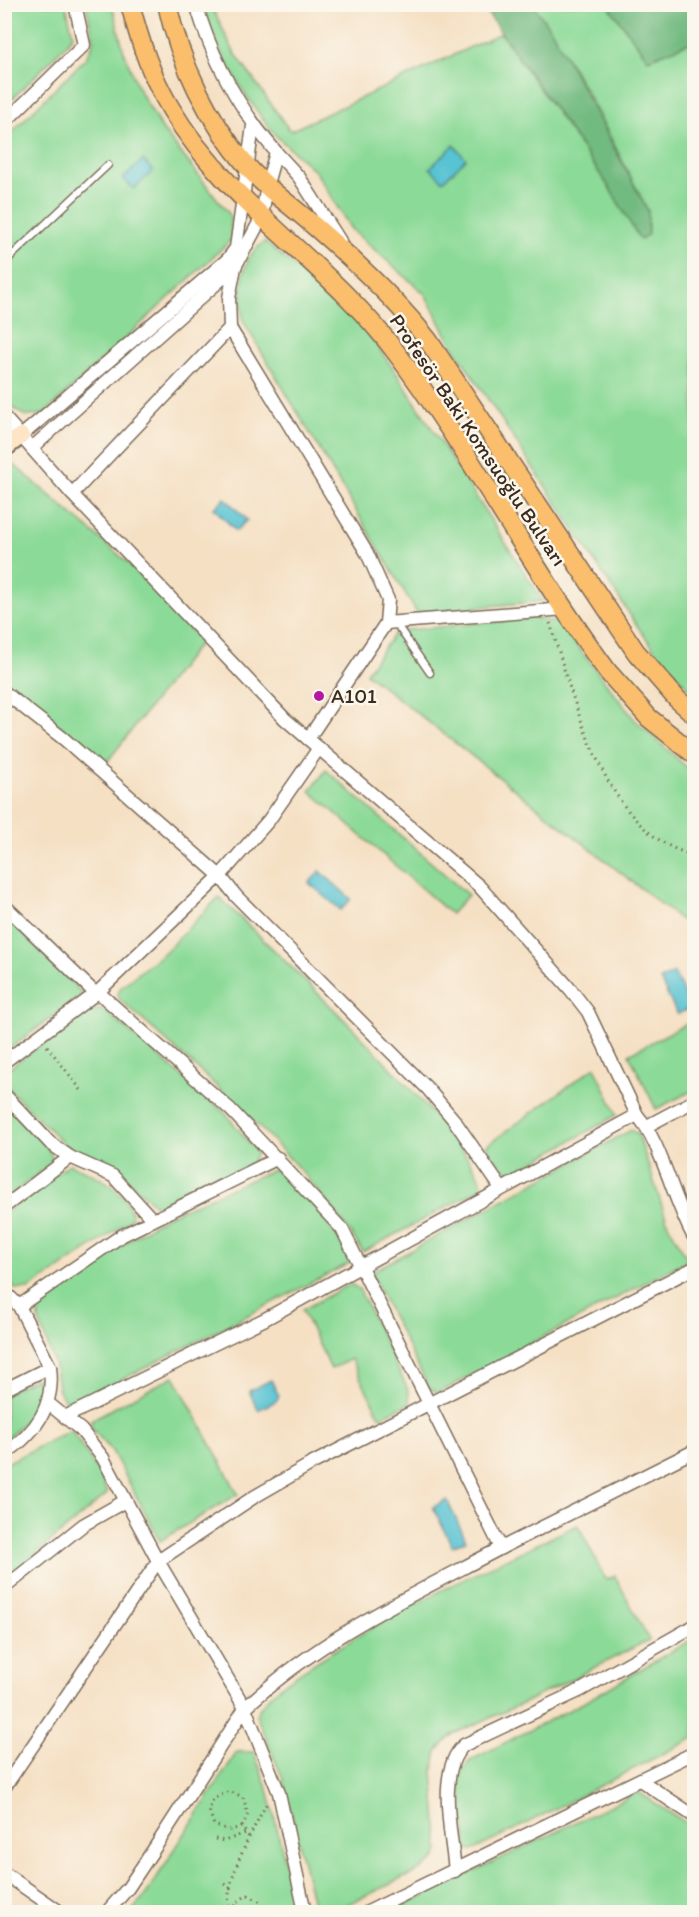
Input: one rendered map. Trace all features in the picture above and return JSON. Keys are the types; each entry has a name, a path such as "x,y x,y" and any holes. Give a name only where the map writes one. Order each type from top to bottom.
{"main road":[{"name":"Profesör Baki Komsuoğlu Bulvarı","path":"130,4 142,48 172,112 215,168 262,217 360,309 397,353 565,609 628,696 649,718 694,754"},
{"name":"Profesör Baki Komsuoğlu Bulvarı","path":"167,4 176,39 193,82 219,127 248,168 353,259 428,340 636,652 677,699 694,714"}],"street":[{"path":"4,123 84,45 75,4"},
{"path":"196,4 216,58 253,126 299,177 321,215 353,259"},
{"path":"27,442 228,259 236,248 253,126"},
{"path":"276,152 267,184 262,217 235,267 229,298 230,328 261,375 378,574 388,600 390,623 308,739"},
{"path":"4,449 27,442 235,267"},
{"path":"72,494 230,328"},
{"path":"4,417 72,494 261,695 308,739 457,865 571,990 594,1024 637,1115 646,1126 694,1237"},
{"path":"390,623 565,609"},
{"path":"4,692 50,726 220,876 236,896 428,1088 454,1120 501,1188"},
{"path":"4,1062 97,993 220,876 269,820 319,748"},
{"path":"4,905 97,993 231,1110 342,1229 428,1407 501,1548"},
{"path":"4,1094 50,1143 70,1157 119,1181 152,1219"},
{"path":"646,1126 694,1101"},
{"path":"65,1417 265,1319 637,1115"},
{"path":"4,1207 70,1157"},
{"path":"19,1306 101,1249 152,1219 278,1158"},
{"path":"4,1788 158,1561 273,1486 694,1268"},
{"path":"4,1291 19,1306 50,1368 49,1404 28,1435 4,1454"},
{"path":"4,1390 50,1368"},
{"path":"49,1404 81,1430 104,1458 158,1561 245,1708 276,1786 305,1912"},
{"path":"107,1912 128,1888 245,1708 296,1664 327,1643 501,1548 694,1451"},
{"path":"4,1588 83,1525 125,1501"},
{"path":"455,1871 447,1784 451,1761 456,1752 464,1745 581,1690 694,1626"},
{"path":"368,1912 694,1753"},
{"path":"640,1780 694,1816"},
{"path":"4,1873 60,1912"}],"lane":[{"path":"4,263 108,165"},
{"path":"390,623 430,673"}],"path":[{"path":"546,610 577,708 602,771 618,799 637,821 661,840 685,853 694,855"},
{"path":"40,1036 55,1059 81,1090"},
{"path":"229,1912 231,1889 249,1837 276,1786"},
{"path":"229,1791 243,1797 248,1814 242,1827 229,1830 214,1825 209,1810 213,1798 229,1791"},
{"path":"242,1827 249,1837"},
{"path":"215,1839 224,1841 246,1833"},
{"path":"225,1884 231,1889"},
{"path":"234,1912 239,1898 248,1895 261,1902 263,1912"}],"green space":[{"path":"5,4 66,5 73,35 66,45 5,106"},
{"path":"86,5 112,5 124,52 138,88 162,129 230,215 231,240 45,413 27,416 5,400 5,139 86,58 94,41"},
{"path":"204,5 211,5 234,52 290,131 501,33 607,184 641,239 648,211 580,80 533,5 608,5 648,59 694,41 694,694 661,658 640,630 451,343 425,294 351,229 316,172 274,134 247,97 225,61 210,27"},
{"path":"482,5 533,5 552,31 648,211 648,234 640,240 607,184"},
{"path":"608,5 694,5 694,41 648,59"},
{"path":"265,242 331,297 366,331 395,371 543,601 417,613 243,321 241,300 245,267 256,249"},
{"path":"4,463 14,465 133,567 201,641 104,766 53,720 5,683"},
{"path":"533,618 559,623 635,720 694,774 694,930 366,673 396,631"},
{"path":"326,770 468,895 451,914 310,791"},
{"path":"219,897 321,996 409,1088 446,1130 472,1165 482,1188 363,1252 339,1217 282,1150 218,1087 120,1000 118,994 121,987 166,951"},
{"path":"4,915 83,994 5,1052 4,1052"},
{"path":"89,1010 104,1010 226,1114 257,1153 251,1164 174,1205 157,1207 115,1168 86,1157 65,1145 5,1085 4,1072"},
{"path":"694,1020 694,1090 656,1109 629,1054"},
{"path":"595,1067 617,1115 514,1173 501,1166 486,1146"},
{"path":"4,1103 45,1143 54,1161 5,1200"},
{"path":"631,1130 638,1134 668,1224 688,1260 444,1390 436,1392 429,1388 373,1278 373,1271"},
{"path":"69,1164 98,1177 116,1189 129,1206 132,1216 128,1222 29,1289 15,1289 5,1277 4,1214"},
{"path":"273,1170 284,1170 312,1202 338,1237 350,1263 74,1404 66,1403 58,1389 55,1366 39,1320 38,1305 42,1297 165,1217"},
{"path":"350,1284 359,1289 408,1390 410,1403 380,1417 351,1359 331,1369 302,1310"},
{"path":"174,1376 238,1494 160,1541 112,1451 92,1429 91,1420"},
{"path":"36,1378 42,1384 39,1400 30,1416 5,1441 5,1393"},
{"path":"71,1430 100,1474 107,1494 5,1580 5,1464"},
{"path":"578,1525 606,1580 615,1576 649,1640 526,1702 453,1734 437,1751 433,1771 439,1850 436,1858 422,1869 332,1912 315,1912 283,1779 256,1715 261,1706 293,1677 383,1621"},
{"path":"694,1638 694,1738 472,1851 467,1849 460,1780 462,1770 471,1760 583,1703"},
{"path":"237,1752 254,1752 269,1793 296,1912 131,1912 147,1893"},
{"path":"638,1792 694,1828 694,1912 390,1912"}],"water":[{"path":"454,145 466,159 443,181 430,168"},
{"path":"143,160 153,171 134,189 123,179"},
{"path":"225,498 247,520 236,531 214,508"},
{"path":"320,871 351,899 341,910 309,883"},
{"path":"674,973 691,1008 677,1014 660,980"},
{"path":"271,1380 279,1396 276,1401 258,1410 249,1391"},
{"path":"447,1500 466,1540 452,1546 433,1507"}],"place":[{"name":"A101","path":"319,696"}]}
